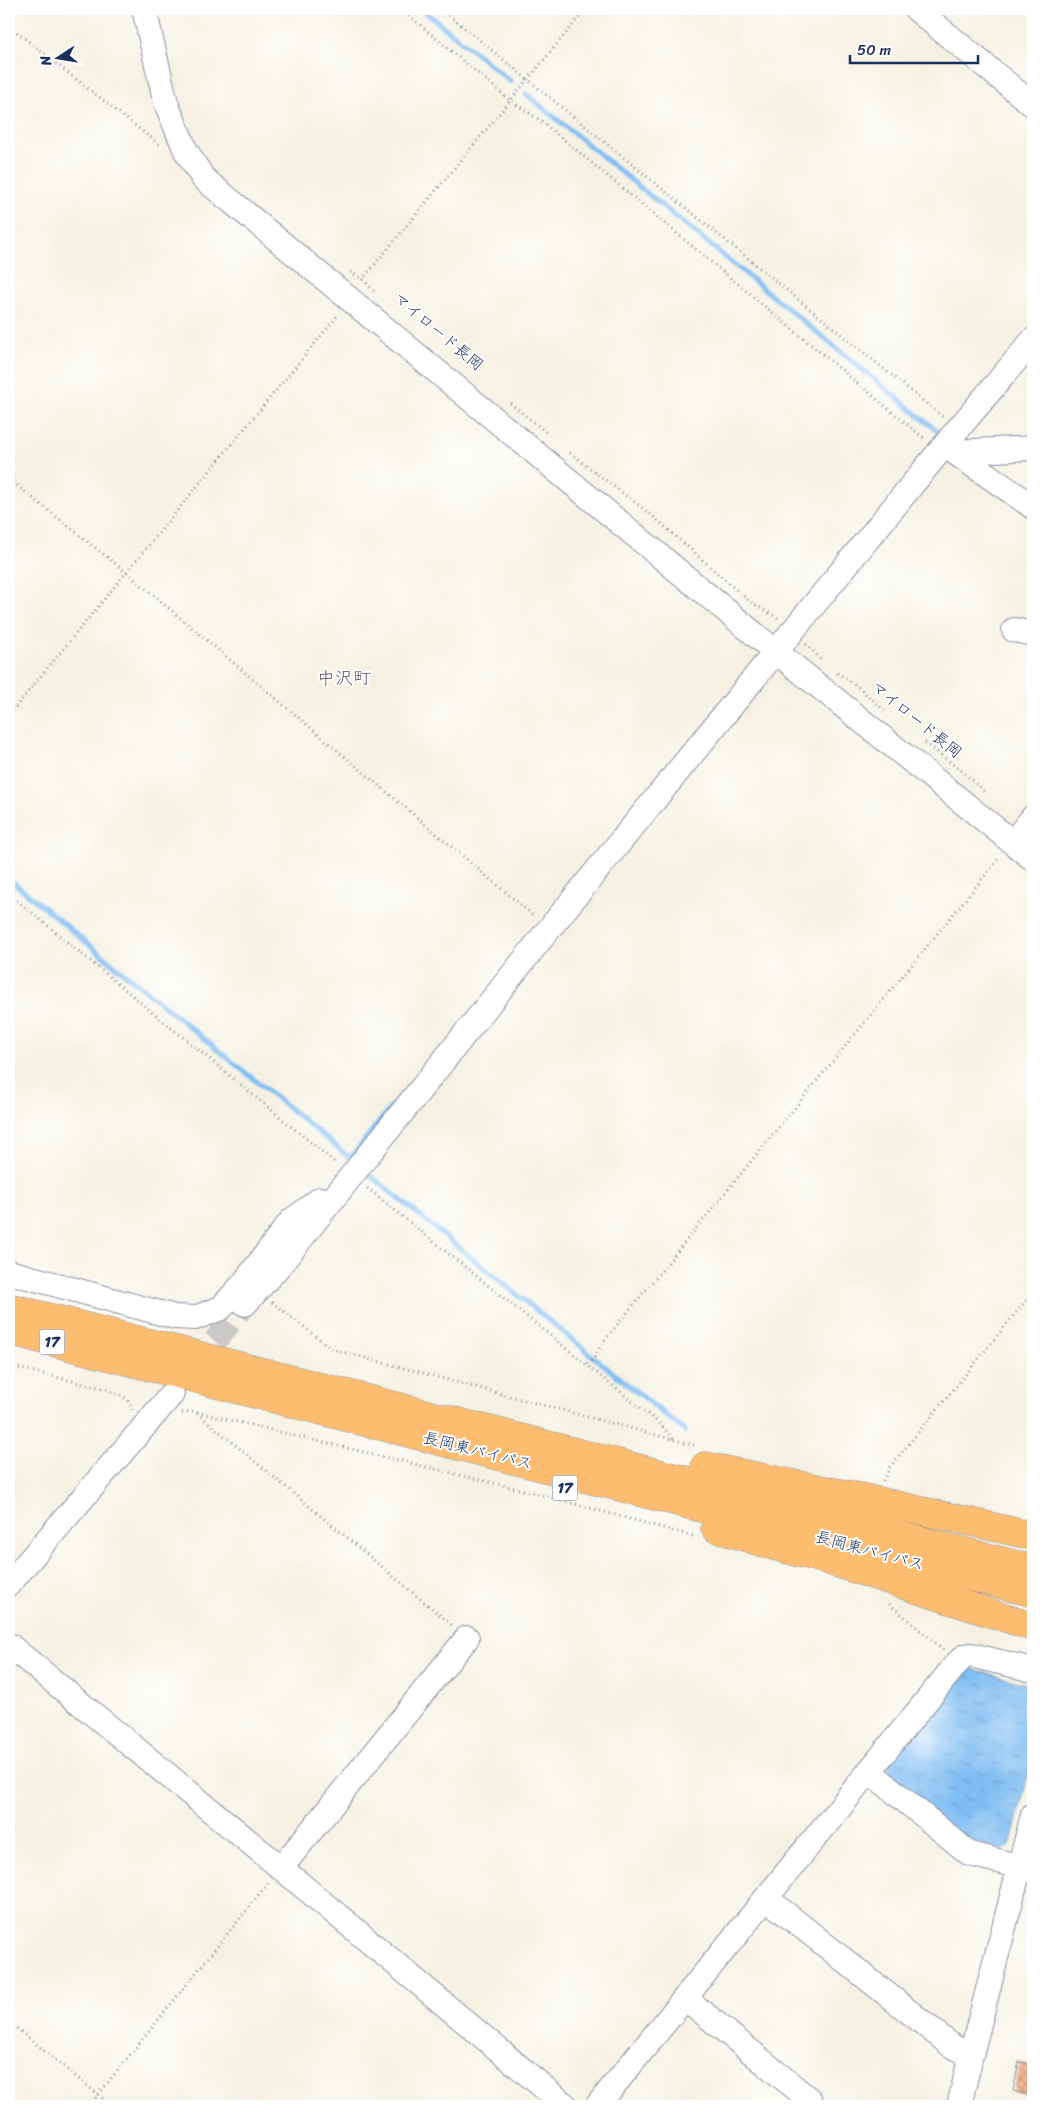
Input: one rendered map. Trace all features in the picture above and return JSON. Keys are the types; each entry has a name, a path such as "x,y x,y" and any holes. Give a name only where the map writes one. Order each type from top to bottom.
{"highway":[{"name":"長岡東バイパス","path":"9,1307 419,1410 1033,1569"},
{"name":"長岡東バイパス","path":"9,1330 1033,1593"},
{"name":"17","path":"96,1352 404,1447 701,1523 773,1546 826,1560 1033,1627"},
{"name":"17","path":"419,1410 840,1493 1033,1536"}],"street":[{"path":"144,9 166,102 186,151 203,178 771,647 1033,859"},
{"path":"916,9 1033,105"},
{"path":"245,1304 280,1265 332,1201 771,647 949,445 1033,340"},
{"path":"949,445 1033,448"},
{"path":"949,445 1033,507"},
{"path":"1013,842 1033,818"},
{"path":"9,1272 175,1317 195,1318 221,1308 243,1284 291,1221 320,1199 332,1201"},
{"path":"9,1584 174,1405"},
{"path":"281,1868 467,1638"},
{"path":"9,1645 281,1868 566,2106"},
{"path":"598,2106 958,1662 965,1656 972,1654 1033,1670"},
{"path":"869,1771 970,1854 1026,1868"},
{"path":"959,2106 971,2055 1026,1868 1033,1814"},
{"path":"766,1898 952,2046 971,2055"},
{"path":"685,1998 810,2100 811,2106"}],"path":[{"path":"401,9 511,101 540,120 949,445"},
{"path":"441,9 528,80 949,445"},
{"path":"9,715 337,316 362,280 586,9"},
{"path":"9,26 164,148"},
{"name":"マイロード長岡","path":"348,270 383,299"},
{"path":"508,402 554,440"},
{"path":"569,452 654,517 749,601 779,620"},
{"path":"9,479 127,573 538,920"},
{"path":"804,642 826,666"},
{"name":"マイロード長岡","path":"834,671 857,686 890,716"},
{"name":"マイロード長岡","path":"918,739 962,771 991,798"},
{"path":"587,1364 592,1361 604,1341 1013,842"},
{"path":"9,894 351,1175 659,1423 675,1442"},
{"path":"881,1485 890,1467 1033,1292"},
{"path":"272,1301 332,1349 703,1448"},
{"path":"9,1366 116,1393 130,1402 132,1416"},
{"path":"174,1405 182,1413 196,1412 531,1492 702,1538"},
{"path":"196,1412 467,1638"},
{"path":"885,1601 958,1662"},
{"path":"90,2106 281,1868"},
{"path":"9,2022 112,2106"}],"water":[{"path":"969,1668 1033,1686 1033,1756 1010,1846 1000,1851 968,1841 890,1776 888,1762 961,1673"}],"building":[{"path":"1019,2062 1033,2065 1033,2096 1013,2091"}],"waterway":[{"path":"422,9 511,82"},
{"path":"526,94 941,434"},
{"path":"9,879 350,1158 400,1096"},
{"path":"366,1172 685,1431"}],"tunnel":[{"path":"192,1369 245,1304"}],"district":[{"name":"中沢町","path":"344,678"}]}
